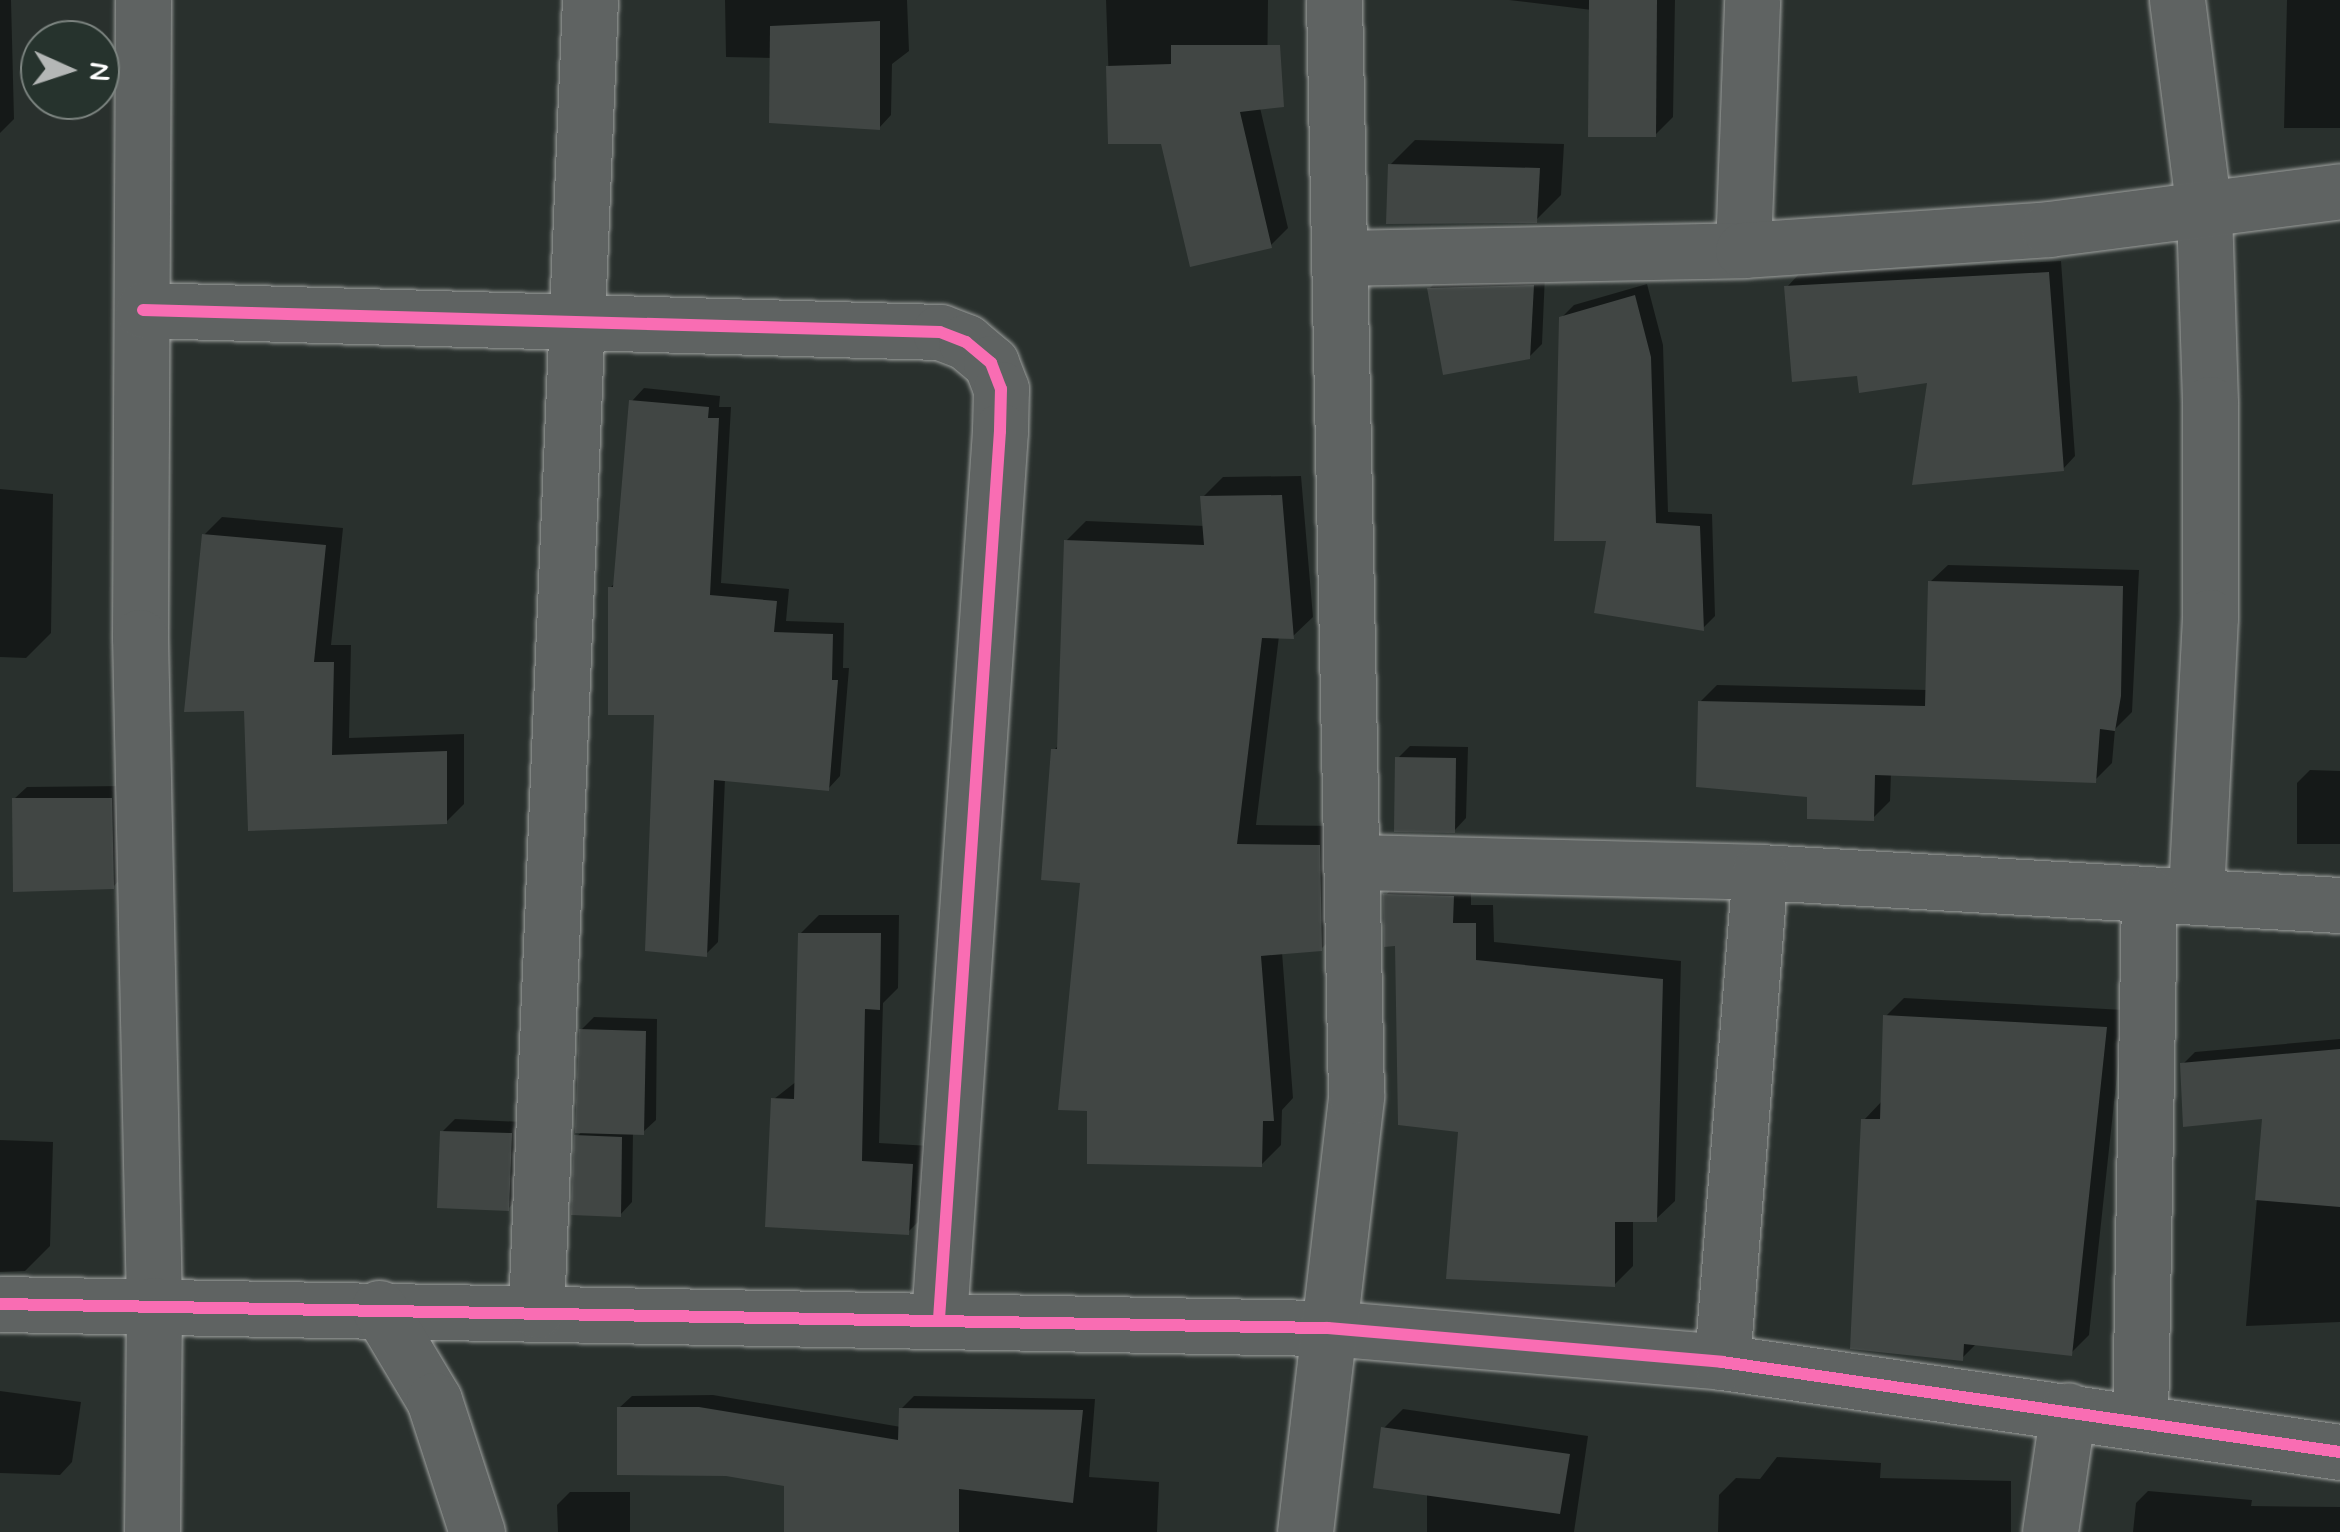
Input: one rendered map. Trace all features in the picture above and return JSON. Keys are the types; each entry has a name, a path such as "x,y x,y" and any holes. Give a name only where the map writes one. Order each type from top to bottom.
{"street":[{"path":"143,0 140,638 154,1305 152,1532"},
{"path":"536,1310 573,322 590,0"},
{"path":"1305,1532 1356,1096 1334,0"},
{"path":"1743,250 1752,0"},
{"path":"2140,1421 2172,896 2210,617 2204,212 2177,0"},
{"path":"1339,258 1743,250 2204,212 2340,191"},
{"path":"143,310 940,332 966,342 990,363 1001,389 939,1320"},
{"path":"1354,862 1760,872 2340,905"},
{"path":"1722,1362 1760,872"},
{"path":"0,1304 536,1310 1328,1328 1722,1362 2340,1452"},
{"path":"379,1308 434,1400 477,1532"},
{"path":"2050,1532 2068,1410"}],"building":[{"path":"1589,0 1657,0 1656,137 1588,137"},
{"path":"880,21 880,130 769,123 770,26"},
{"path":"1171,45 1280,45 1284,107 1240,112 1272,248 1190,267 1161,144 1108,144 1106,66 1171,64"},
{"path":"1388,164 1540,168 1537,223 1386,224"},
{"path":"2049,272 2064,471 1912,485 1927,383 1859,393 1857,376 1792,382 1784,286"},
{"path":"1534,285 1530,359 1443,375 1427,288"},
{"path":"1635,295 1651,357 1656,523 1700,526 1704,631 1594,613 1606,541 1554,541 1559,317"},
{"path":"629,400 709,407 708,418 719,418 710,595 777,601 774,632 833,634 832,680 838,680 829,791 714,780 707,957 645,951 654,715 608,715 608,587 613,587"},
{"path":"1282,495 1294,639 1262,638 1237,844 1320,845 1322,951 1261,956 1274,1121 1263,1121 1262,1167 1087,1164 1087,1111 1058,1110 1080,883 1041,880 1051,749 1057,749 1064,540 1204,545 1200,496"},
{"path":"202,534 326,545 314,662 334,662 332,755 447,751 447,824 248,831 244,711 184,712"},
{"path":"1928,581 2123,586 2121,696 2115,731 2100,729 2096,783 1875,775 1874,821 1807,819 1807,797 1696,787 1698,701 1925,706"},
{"path":"1395,757 1456,758 1455,833 1394,832"},
{"path":"12,798 112,798 114,889 13,892"},
{"path":"1383,894 1454,896 1453,923 1476,923 1476,960 1663,979 1657,1222 1615,1222 1615,1287 1446,1279 1458,1132 1398,1125 1395,946 1384,947"},
{"path":"798,933 881,933 880,1010 865,1009 862,1161 913,1164 909,1235 765,1227 771,1098 794,1099"},
{"path":"1883,1015 2107,1027 2072,1356 1964,1344 1963,1361 1850,1349 1861,1119 1880,1119"},
{"path":"579,1029 646,1031 644,1135 575,1133"},
{"path":"2340,1049 2340,1207 2255,1200 2262,1119 2183,1127 2180,1063"},
{"path":"440,1131 512,1133 509,1211 437,1208"},
{"path":"574,1135 622,1137 621,1217 571,1215"},
{"path":"617,1407 699,1407 898,1440 899,1408 1083,1410 1073,1503 959,1489 959,1532 784,1532 784,1486 726,1476 617,1475"},
{"path":"1381,1427 1570,1454 1560,1514 1373,1488"}],"cycle path":[{"path":"143,310 940,332 966,342 991,363 1001,389 1000,431 939,1319"},
{"path":"0,1304 1328,1328 1722,1362 2340,1452"}]}
